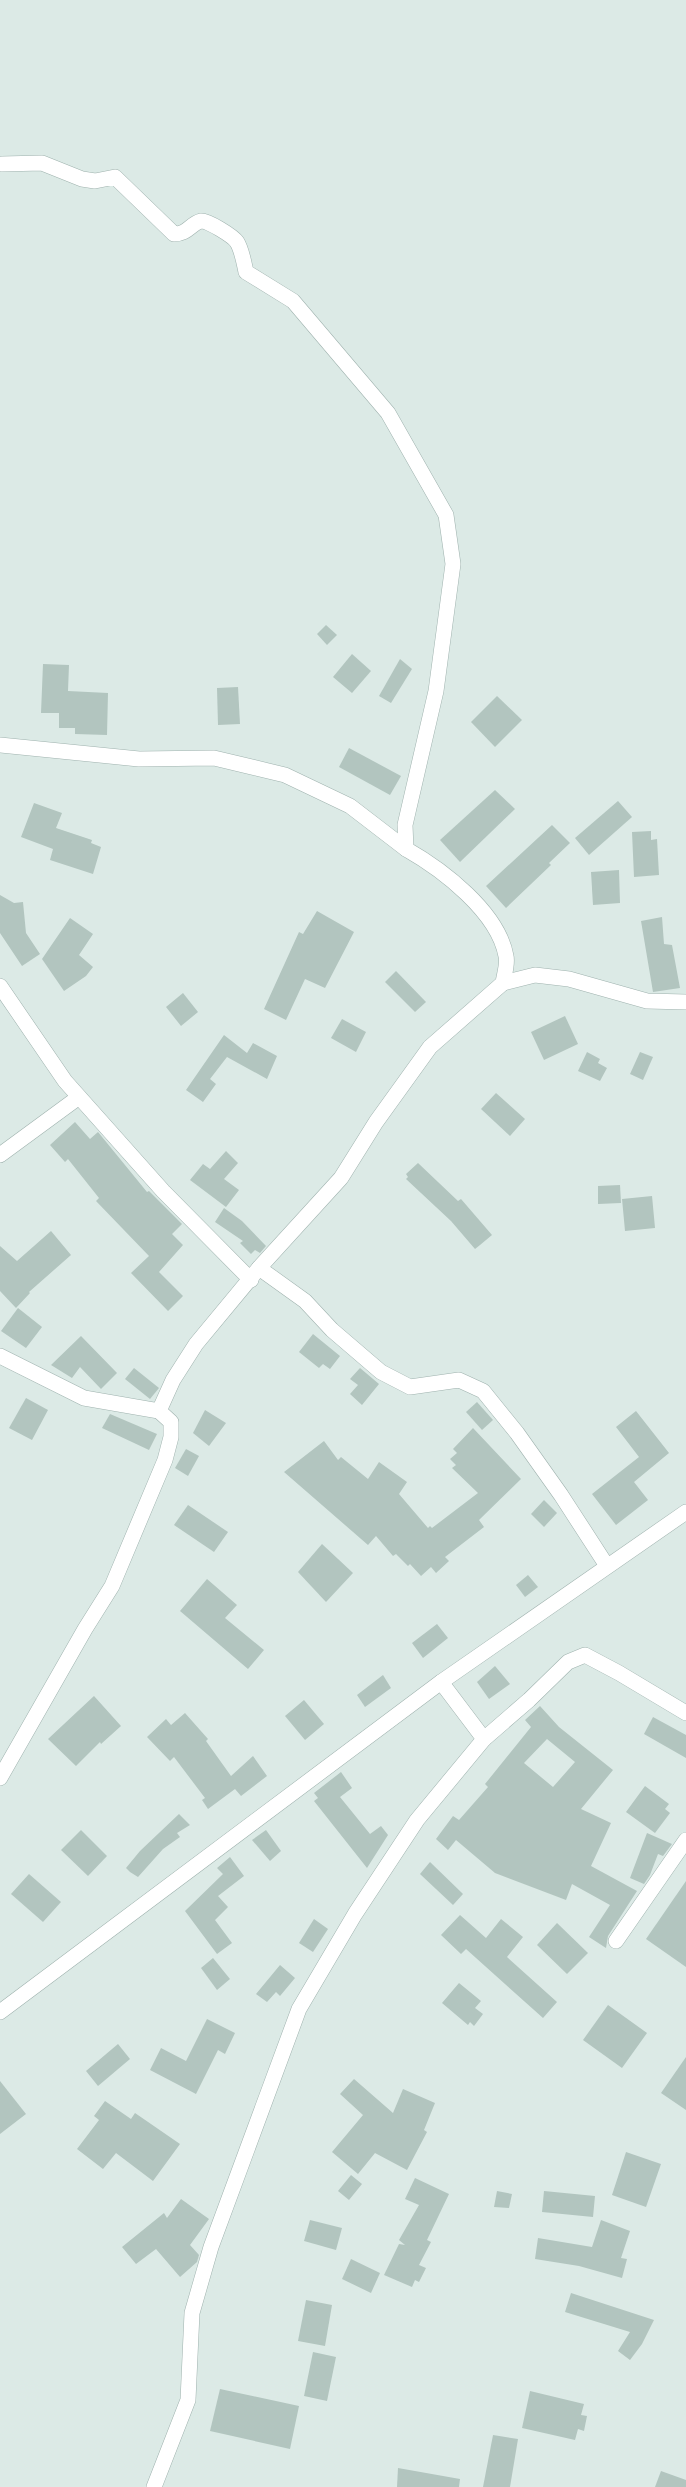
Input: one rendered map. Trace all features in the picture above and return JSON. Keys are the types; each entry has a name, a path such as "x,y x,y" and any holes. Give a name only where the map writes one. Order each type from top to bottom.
{"street":[{"path":"2,164 42,163 76,177 95,181 115,177 174,234 181,234 204,220 212,224 236,241 246,272 293,301 388,413 446,515 453,564 436,691 405,825 406,849"},
{"path":"0,745 139,759 214,758 285,775 350,806 406,849 428,861 478,904 502,944 507,958 503,983"},
{"path":"159,1411 173,1380 196,1344 255,1274 341,1178 376,1122 430,1047 503,983 535,975 569,979 647,1001 686,1002"},
{"path":"0,986 65,1081 163,1191 255,1274 304,1301 332,1330 381,1372 410,1386 459,1380 483,1391 517,1433 556,1487 607,1566"},
{"path":"0,1155 79,1096"},
{"path":"0,1356 84,1398 159,1411 171,1422 170,1438 165,1460 112,1586 85,1629 0,1778"},
{"path":"0,2012 441,1682 686,1512"},
{"path":"154,2487 188,2400 192,2314 211,2247 299,2009 355,1914 417,1820 484,1739 529,1700 568,1662 585,1655 686,1713"},
{"path":"441,1682 484,1739"},
{"path":"616,1941 686,1840"}],"building":[{"path":"326,625 337,635 327,645 317,634"},
{"path":"352,654 371,671 352,693 333,677"},
{"path":"400,659 412,669 391,703 379,696"},
{"path":"43,664 69,665 68,691 108,693 107,735 75,734 75,728 59,728 59,713 41,713"},
{"path":"238,687 240,724 218,725 217,688"},
{"path":"497,696 522,720 495,747 471,722"},
{"path":"349,748 401,776 390,795 339,767"},
{"path":"495,790 515,809 460,862 440,840"},
{"path":"618,801 632,817 589,855 575,838"},
{"path":"34,803 62,813 56,828 92,840 91,843 101,847 93,874 50,860 53,849 21,837"},
{"path":"552,825 570,843 549,863 551,865 506,908 486,886"},
{"path":"651,831 651,840 657,839 659,875 634,877 632,832"},
{"path":"619,870 620,903 593,905 591,872"},
{"path":"0,895 14,903 23,902 26,933 40,954 22,966 0,933"},
{"path":"317,911 354,932 325,988 305,979 286,1020 264,1009 299,932 303,934"},
{"path":"662,917 664,944 672,945 680,988 653,992 641,921"},
{"path":"70,918 93,934 79,955 93,967 86,976 64,991 42,959"},
{"path":"396,971 426,1002 415,1012 385,982"},
{"path":"183,993 198,1012 181,1026 166,1007"},
{"path":"565,1016 578,1044 544,1060 531,1032"},
{"path":"342,1019 366,1032 356,1052 331,1038"},
{"path":"224,1035 247,1053 253,1043 277,1056 267,1079 227,1057 210,1079 216,1084 203,1102 186,1090"},
{"path":"587,1052 600,1059 598,1063 607,1068 600,1081 578,1071"},
{"path":"640,1052 653,1057 643,1080 630,1074"},
{"path":"496,1093 525,1119 510,1136 481,1109"},
{"path":"75,1122 90,1139 98,1132 147,1192 149,1191 182,1224 172,1234 183,1245 159,1272 183,1296 168,1311 131,1273 149,1256 96,1201 99,1198 68,1159 65,1162 50,1145"},
{"path":"226,1151 238,1163 224,1179 239,1190 226,1207 190,1180 203,1164 210,1169"},
{"path":"418,1163 458,1201 461,1199 492,1235 475,1249 451,1221 406,1179 408,1177 406,1174"},
{"path":"620,1185 621,1203 598,1204 598,1186"},
{"path":"652,1196 655,1228 625,1231 622,1199"},
{"path":"224,1208 242,1221 266,1246 260,1253 255,1250 251,1254 240,1243 243,1241 215,1222"},
{"path":"51,1231 71,1255 29,1292 16,1308 0,1291 0,1246 17,1261"},
{"path":"18,1308 42,1327 26,1348 1,1331"},
{"path":"313,1334 340,1356 330,1369 323,1364 319,1368 299,1352"},
{"path":"81,1336 117,1373 101,1389 80,1367 72,1378 51,1365"},
{"path":"134,1368 159,1388 150,1399 125,1379"},
{"path":"360,1368 379,1384 362,1405 350,1394 358,1385 350,1379"},
{"path":"26,1398 48,1410 32,1440 9,1428"},
{"path":"477,1402 493,1420 482,1430 466,1412"},
{"path":"205,1410 226,1423 209,1446 193,1433"},
{"path":"636,1411 669,1453 634,1482 648,1500 616,1525 592,1494 639,1457 616,1427"},
{"path":"110,1414 157,1434 149,1450 102,1428"},
{"path":"473,1428 521,1479 479,1520 484,1527 445,1557 449,1561 436,1573 431,1567 421,1576 410,1564 408,1566 396,1554 393,1556 376,1536 368,1545 284,1472 324,1441 338,1460 341,1457 368,1479 379,1462 407,1482 399,1494 428,1528 430,1526 432,1528 478,1493 452,1468 456,1465 450,1459 457,1453 453,1449"},
{"path":"186,1449 199,1456 188,1476 175,1468"},
{"path":"544,1500 557,1513 544,1527 531,1514"},
{"path":"188,1505 228,1532 214,1552 174,1525"},
{"path":"322,1544 353,1573 326,1602 298,1572"},
{"path":"528,1575 538,1587 525,1597 516,1585"},
{"path":"207,1579 237,1605 225,1618 264,1650 248,1669 180,1611"},
{"path":"437,1624 448,1638 423,1658 412,1643"},
{"path":"495,1666 510,1684 489,1699 477,1682"},
{"path":"383,1675 391,1688 365,1707 357,1695"},
{"path":"94,1696 121,1726 101,1744 100,1742 76,1766 48,1739"},
{"path":"304,1700 324,1724 305,1740 285,1716"},
{"path":"540,1706 559,1727 613,1770 581,1809 611,1823 591,1866 637,1891 608,1936 606,1948 589,1937 610,1905 572,1884 566,1900 495,1873 456,1840 448,1850 436,1839 453,1816 459,1820 488,1787 485,1784 531,1727 525,1720","holes":["547,1739 575,1762 553,1787 524,1763"]},
{"path":"185,1713 208,1739 206,1741 231,1776 253,1756 267,1776 241,1796 235,1789 208,1809 202,1800 205,1798 174,1757 170,1761 147,1737 166,1719 171,1725"},
{"path":"653,1717 686,1735 686,1758 644,1734"},
{"path":"341,1772 352,1788 340,1797 370,1834 381,1826 388,1835 367,1868 314,1801 318,1798 314,1793"},
{"path":"645,1786 669,1804 665,1809 670,1813 655,1833 626,1812"},
{"path":"179,1814 190,1825 177,1833 180,1837 163,1849 138,1877 130,1872 126,1868 140,1851"},
{"path":"81,1830 107,1856 88,1876 61,1850"},
{"path":"266,1830 281,1851 270,1861 252,1840"},
{"path":"647,1833 672,1844 663,1856 658,1854 650,1875 644,1884 630,1878"},
{"path":"230,1857 244,1876 218,1896 228,1907 215,1920 232,1943 217,1954 185,1911 223,1874 217,1868"},
{"path":"430,1862 463,1894 453,1905 420,1874"},
{"path":"29,1874 61,1902 43,1922 11,1894"},
{"path":"686,1881 686,1967 646,1939"},
{"path":"460,1915 486,1938 501,1919 523,1937 507,1957 557,2002 543,2018 466,1949 461,1954 441,1935"},
{"path":"314,1919 328,1929 313,1952 299,1943"},
{"path":"557,1923 588,1953 567,1974 537,1945"},
{"path":"213,1958 230,1979 217,1990 201,1968"},
{"path":"280,1965 295,1978 280,1996 276,1992 267,2002 256,1994"},
{"path":"459,1983 481,2001 475,2008 483,2014 474,2026 470,2022 468,2025 442,2003"},
{"path":"608,2005 647,2033 622,2068 583,2040"},
{"path":"207,2019 235,2033 225,2054 218,2050 196,2094 150,2070 161,2048 186,2061"},
{"path":"118,2044 130,2059 98,2086 86,2071"},
{"path":"686,2057 686,2110 661,2093"},
{"path":"354,2079 393,2113 403,2089 435,2103 424,2130 427,2132 407,2170 375,2153 358,2174 332,2152 363,2115 340,2094"},
{"path":"0,2081 26,2114 0,2134"},
{"path":"105,2101 131,2119 135,2113 180,2144 153,2181 116,2153 103,2169 77,2149 99,2120 94,2116"},
{"path":"626,2152 661,2164 646,2207 612,2195"},
{"path":"351,2175 362,2184 349,2200 338,2191"},
{"path":"415,2178 449,2194 427,2240 431,2242 419,2265 426,2268 419,2282 415,2280 412,2287 384,2275 399,2244 405,2245 399,2240 419,2205 405,2199"},
{"path":"497,2191 512,2194 509,2208 494,2207"},
{"path":"544,2191 595,2196 593,2217 542,2212"},
{"path":"181,2199 209,2219 190,2245 199,2255 197,2262 180,2277 156,2249 136,2264 122,2247 164,2213 167,2218"},
{"path":"310,2220 342,2228 336,2250 304,2241"},
{"path":"601,2220 630,2231 621,2258 627,2259 622,2278 579,2266 535,2259 538,2238 592,2247"},
{"path":"351,2259 380,2273 371,2293 342,2279"},
{"path":"571,2293 654,2320 642,2344 630,2360 618,2351 630,2332 565,2312"},
{"path":"306,2300 332,2305 325,2346 298,2341"},
{"path":"313,2352 336,2357 327,2401 304,2396"},
{"path":"220,2389 299,2406 290,2449 210,2431"},
{"path":"530,2391 584,2404 581,2415 587,2416 584,2431 578,2429 575,2440 522,2428"},
{"path":"493,2435 518,2439 510,2487 483,2487"},
{"path":"398,2468 460,2479 459,2487 397,2487"},
{"path":"661,2471 686,2480 686,2487 655,2487"}]}
